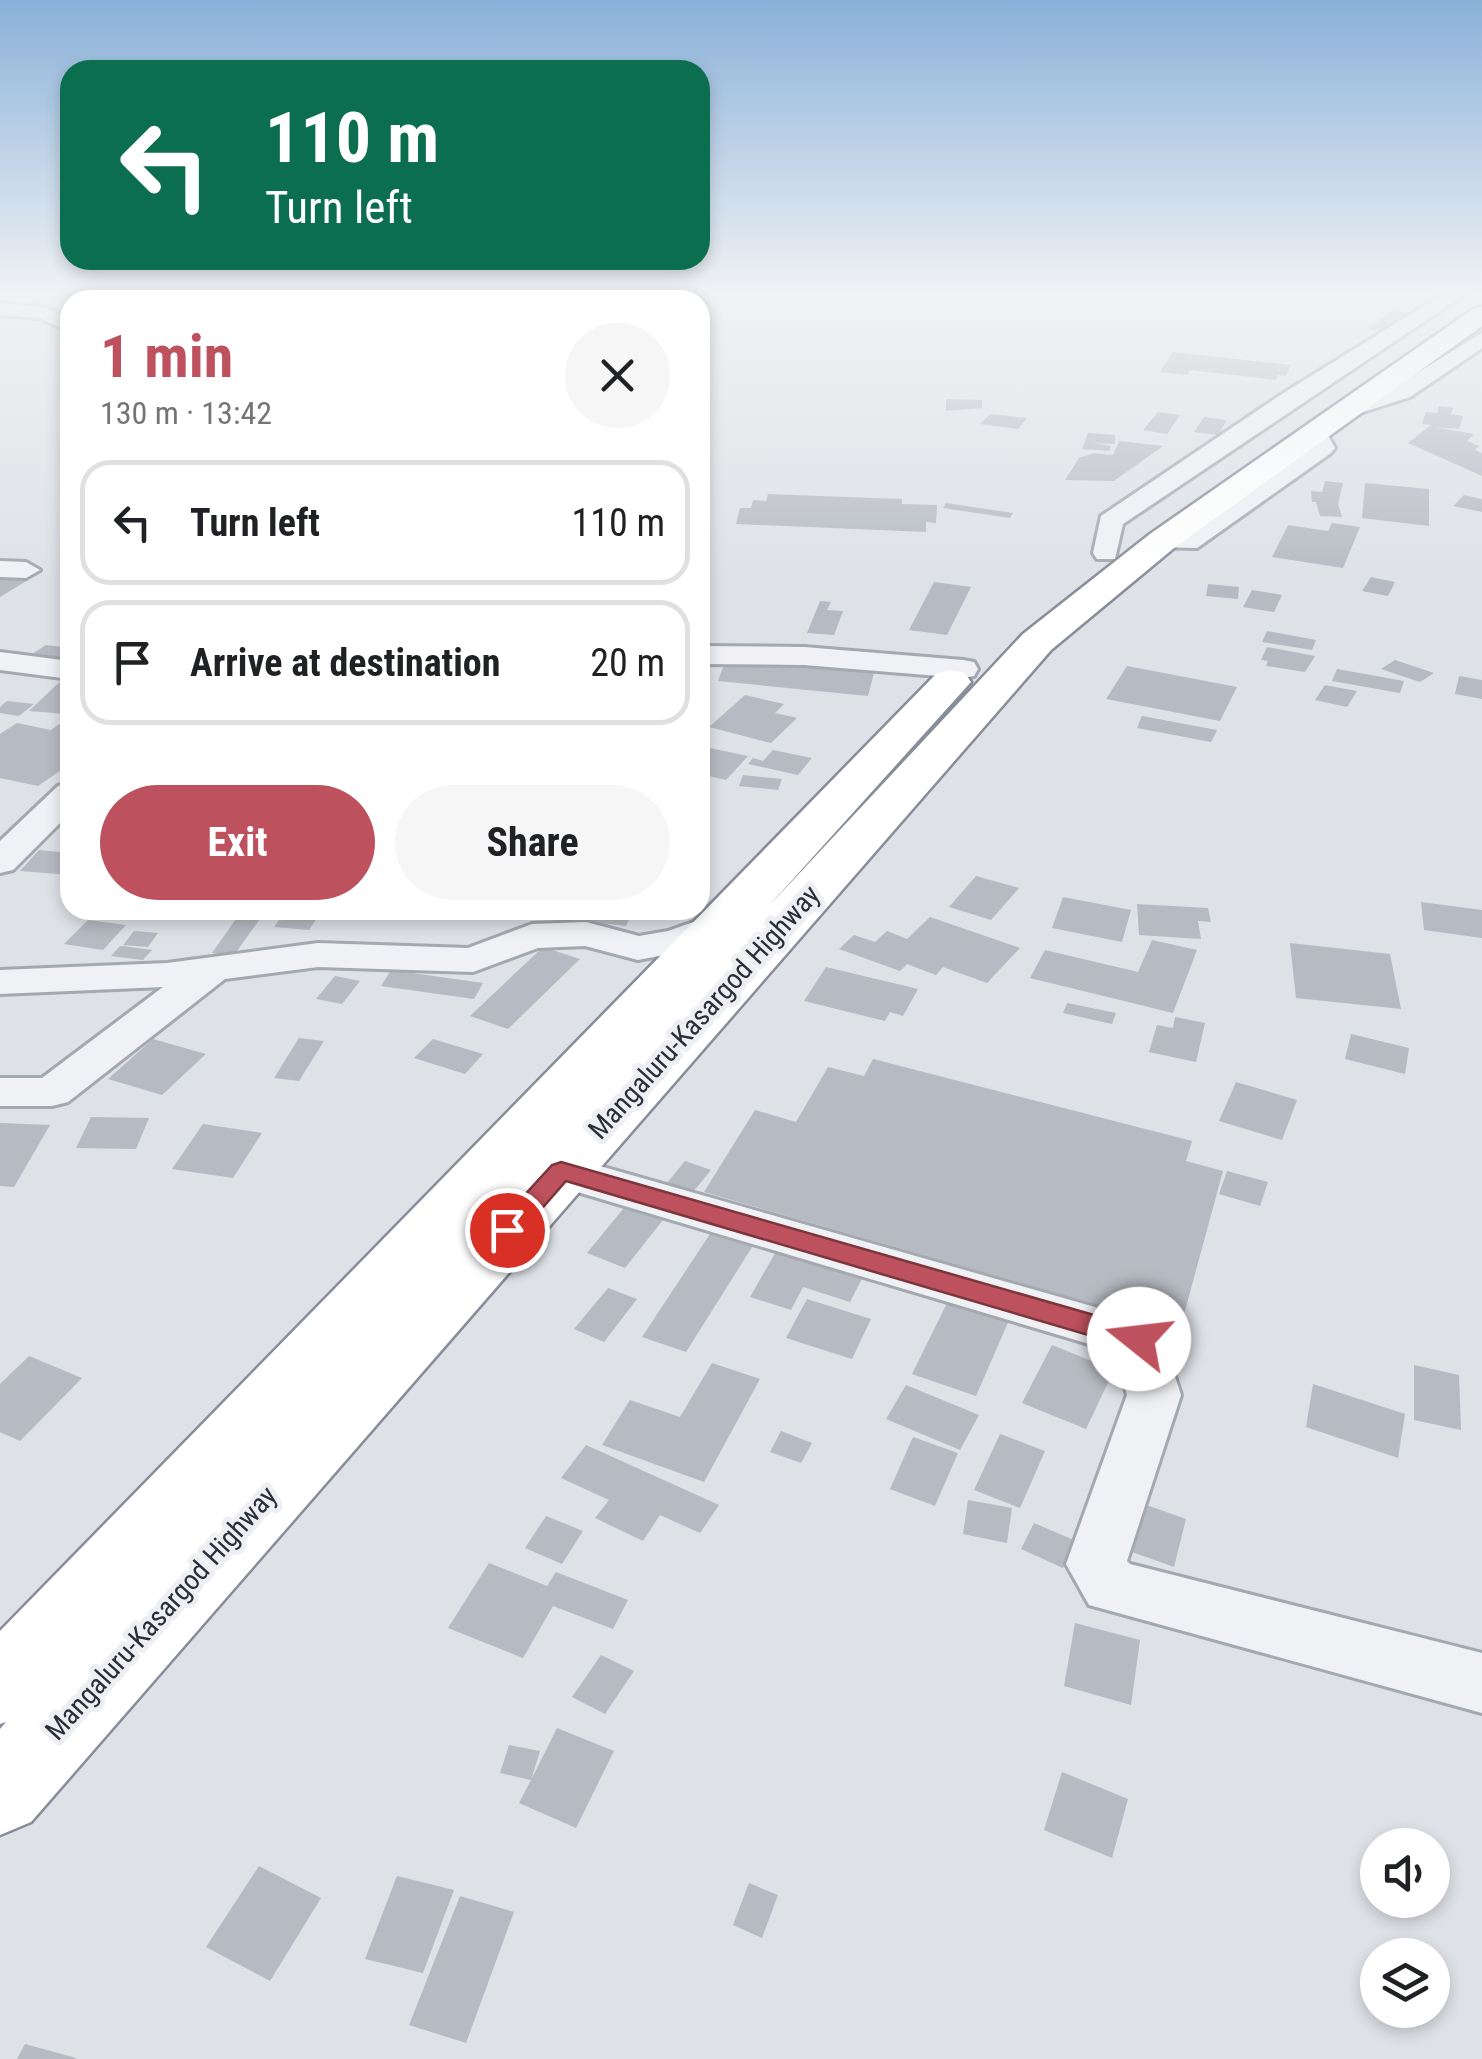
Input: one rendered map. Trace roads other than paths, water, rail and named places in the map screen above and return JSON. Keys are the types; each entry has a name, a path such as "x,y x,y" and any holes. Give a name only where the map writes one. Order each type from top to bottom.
{"highway":[{"name":"Mangaluru-Kasargod Highway","path":"0,1792 561,1171 749,928 963,669 1016,620 1144,522 1383,390"},
{"name":"Mangaluru-Kasargod Highway","path":"0,1686 1037,642 1162,541 1316,433 1385,390"}],"street":[{"path":"1106,554 1110,521 1304,390"},
{"path":"1376,397 1406,390"},
{"path":"710,655 804,656 963,669"},
{"path":"0,661 60,669"},
{"path":"0,862 60,803"},
{"path":"0,982 167,975 318,955 473,960 525,923 638,948 749,928"},
{"path":"0,1092 52,1092 214,969"},
{"path":"561,1171 1139,1339 1154,1395 1096,1564 1110,1586 1482,1683"}]}
